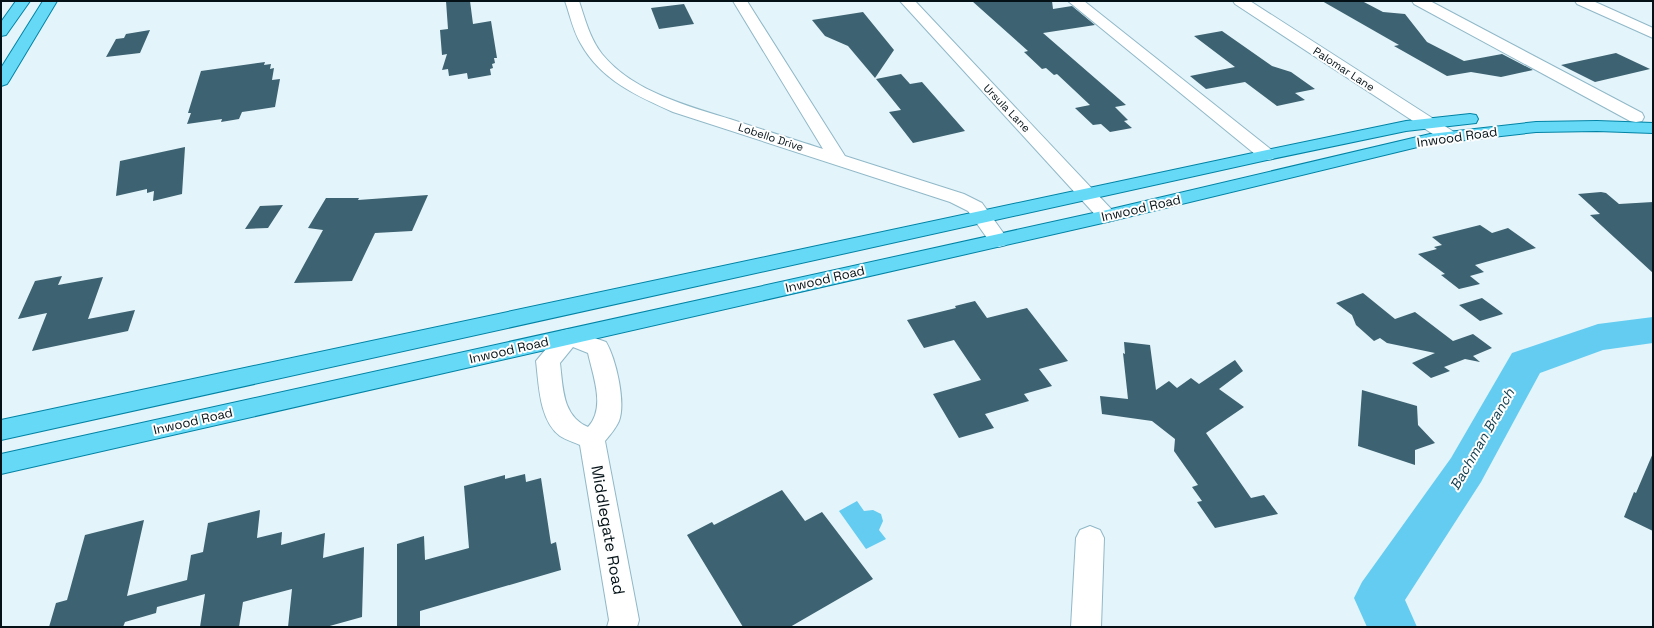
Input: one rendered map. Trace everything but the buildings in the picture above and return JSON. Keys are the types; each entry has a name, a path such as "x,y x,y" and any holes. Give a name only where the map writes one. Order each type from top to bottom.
{"main road":[{"path":"1,32 22,1"},
{"path":"1,81 50,1"},
{"name":"Inwood Road","path":"1,430 1267,155 1428,123 1512,116 1559,115 1636,117"},
{"path":"1636,117 1652,125"},
{"name":"Inwood Road","path":"1,464 999,241 1410,143 1448,136 1536,127 1652,125"},
{"path":"562,309 569,337"}],"street":[{"name":"Lobello Drive","path":"572,1 588,44 595,55 609,71 638,91 679,108 957,198 975,207 999,241"},
{"path":"740,1 838,159"},
{"name":"Ursula Lane","path":"907,1 1107,216"},
{"path":"1075,1 1267,155"},
{"name":"Palomar Lane","path":"1240,1 1448,136"},
{"path":"1419,1 1636,117"},
{"path":"1582,1 1653,34"},
{"path":"569,337 598,348 600,355 607,388 607,420 592,439 568,429 558,416 554,402 548,361 569,337"},
{"name":"Middlegate Road","path":"592,439 626,625"},
{"path":"1086,627 1090,538"}],"water":[{"path":"857,501 864,511 873,510 881,514 883,521 879,530 886,539 866,549 839,511"}],"waterway":[{"name":"Bachman Branch","path":"1392,627 1379,598 1466,470 1526,363 1598,337 1653,330"}]}
